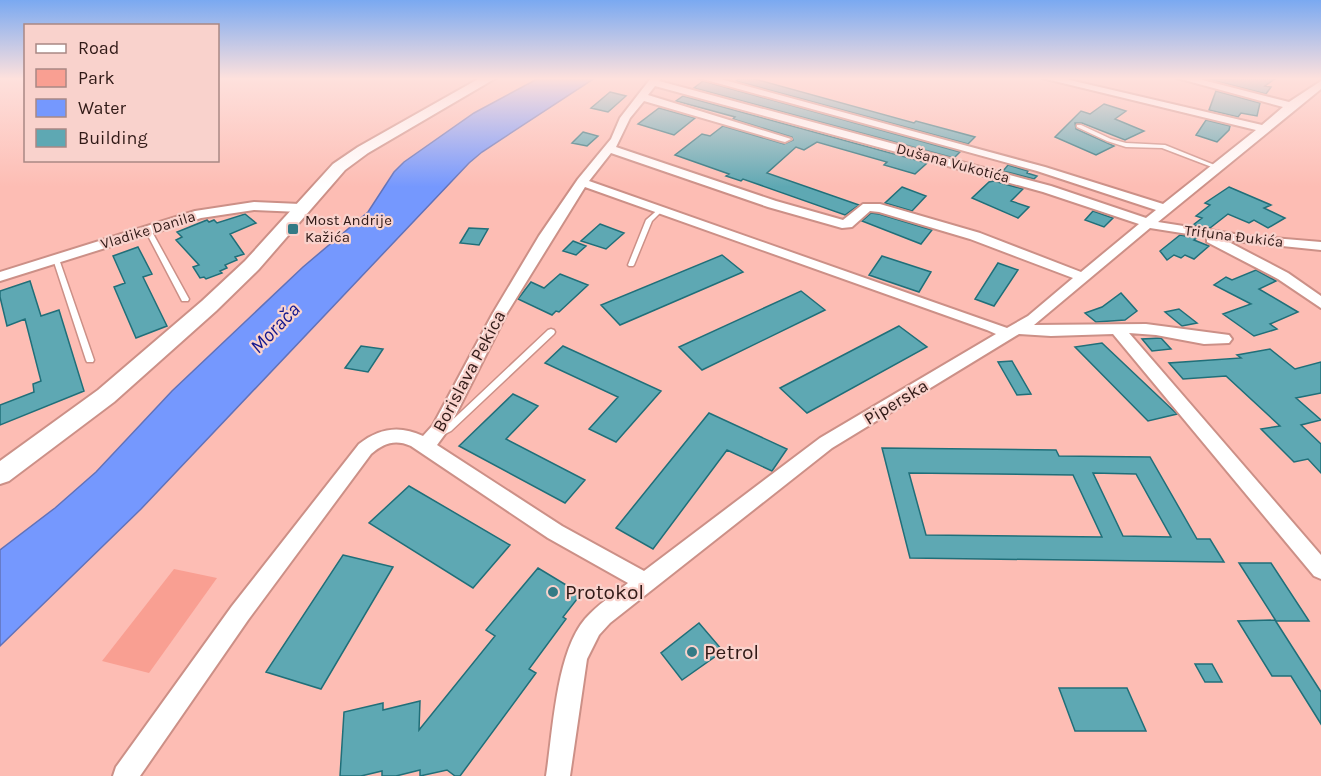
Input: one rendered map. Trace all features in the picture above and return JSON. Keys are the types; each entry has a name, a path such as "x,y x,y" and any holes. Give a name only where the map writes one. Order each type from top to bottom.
{"main road":[{"path":"0,474 69,425 143,365 240,276 334,171 353,157 427,114"}],"street":[{"name":"Borislava Pekica","path":"628,114 609,149 582,182 500,313 430,440 555,532 647,583"},
{"path":"699,114 785,140"},
{"name":"Dušana Vukotića","path":"776,114 1047,189 1148,222"},
{"path":"837,114 1041,170 1165,209"},
{"path":"1201,114 1264,129"},
{"name":"Piperska","path":"558,776 576,657 583,641 602,616 826,443 1014,332 1148,222 1220,168 1281,114"},
{"path":"609,149 772,204 842,224 847,224 867,207 891,211 975,237 1082,277"},
{"path":"582,182 1014,332 1147,329 1198,340 1224,339"},
{"name":"Vladike Danila","path":"0,278 199,214 235,207 300,208"},
{"name":"Trifuna Đukića","path":"1148,222 1208,234 1321,246"},
{"path":"1208,234 1222,245 1276,272 1321,303"},
{"path":"1118,330 1321,570"},
{"path":"125,776 240,613 365,449 387,434 430,440"}],"lane":[{"path":"1079,126 1109,140 1126,145 1163,146 1220,168"},
{"path":"631,265 649,220 661,208"},
{"path":"148,230 184,299"},
{"path":"56,259 90,360"},
{"path":"430,440 448,429 551,332"}],"green space":[{"path":"174,569 217,578 149,673 102,661"}],"water":[{"name":"Morača","path":"472,114 540,114 469,163 141,509 0,646 0,550 55,508 96,472 172,391 303,267 368,212 394,172 404,162"}],"building":[{"path":"651,114 681,114 695,118 674,135 638,124"},
{"path":"725,114 749,114 927,163 915,174 884,165 887,162 817,142 804,150 796,147 767,173 859,205 845,215 743,179 741,181 726,176 729,174 675,155 702,134 710,136 723,126 784,144 793,140 792,137 733,119 735,117"},
{"path":"791,114 823,114 960,152 954,158"},
{"path":"858,114 882,114 975,137 968,144"},
{"path":"1078,114 1122,114 1115,119 1144,131 1125,140 1082,123 1075,123 1076,129 1114,146 1096,155 1055,137"},
{"path":"1206,120 1230,126 1229,130 1217,142 1196,135"},
{"path":"583,132 598,136 587,146 572,143"},
{"path":"1008,165 1037,176 1034,179 1003,171"},
{"path":"994,181 1023,189 1011,201 1029,207 1018,218 972,198 989,182"},
{"path":"902,187 926,196 912,211 885,203"},
{"path":"1229,187 1271,205 1264,208 1285,218 1268,228 1254,220 1249,223 1228,214 1210,228 1193,225 1202,218 1196,216 1210,205 1205,203"},
{"path":"1093,211 1113,218 1104,227 1085,220"},
{"path":"871,213 932,230 921,244 862,221"},
{"path":"245,214 256,223 230,234 244,254 235,257 237,260 225,265 227,268 220,271 222,273 206,279 200,278 193,267 199,265 176,240 182,237 177,232 207,220 209,222 214,220 217,223"},
{"path":"600,224 624,233 606,249 581,241"},
{"path":"469,228 488,229 479,245 460,243"},
{"path":"1180,235 1197,238 1194,240 1209,246 1194,259 1185,255 1181,258 1174,255 1167,260 1160,251"},
{"path":"573,241 586,246 576,255 563,251"},
{"path":"138,247 152,274 143,277 167,326 136,338 114,287 125,283 113,256"},
{"path":"722,255 743,272 620,325 601,305"},
{"path":"882,256 931,272 919,292 869,275"},
{"path":"998,263 1018,270 994,306 975,299"},
{"path":"1256,270 1276,281 1259,289 1298,312 1270,324 1277,329 1254,336 1223,314 1251,304 1214,285 1226,277 1232,280"},
{"path":"560,274 588,285 559,312 556,311 552,315 518,299 531,282 544,288"},
{"path":"30,281 41,316 59,310 84,391 0,425 0,405 34,392 33,384 41,381 25,319 7,326 0,297 0,291"},
{"path":"801,291 825,310 702,370 679,347"},
{"path":"1121,293 1137,311 1125,320 1096,322 1085,313 1102,307"},
{"path":"1179,309 1197,323 1182,326 1165,312"},
{"path":"899,326 927,347 807,413 780,388"},
{"path":"1161,338 1171,349 1152,351 1142,339"},
{"path":"1102,343 1177,414 1148,421 1075,347"},
{"path":"361,346 383,349 368,372 345,368"},
{"path":"563,346 661,391 616,442 589,429 618,397 545,363"},
{"path":"1270,349 1295,369 1321,362 1321,393 1296,398 1321,420 1301,425 1321,444 1321,473 1308,459 1294,462 1261,429 1280,426 1226,376 1183,379 1169,363 1241,358 1237,355"},
{"path":"1012,361 1031,394 1017,395 998,362"},
{"path":"513,394 538,406 506,439 585,480 565,503 459,446"},
{"path":"709,413 787,449 772,471 727,450 653,549 616,528"},
{"path":"882,448 1056,450 1059,456 1150,457 1197,539 1210,539 1224,562 910,558","holes":["909,473 1073,475 1102,537 926,535","1093,473 1136,474 1171,537 1123,536"]},
{"path":"409,486 510,545 473,588 369,523"},
{"path":"343,555 393,567 321,689 266,672"},
{"path":"1239,563 1271,563 1309,621 1276,621"},
{"path":"538,568 581,594 563,617 566,619 529,669 536,673 460,776 455,776 447,770 420,776 420,770 396,776 382,776 382,771 361,776 340,776 344,712 383,703 383,710 420,701 419,730 495,636 486,630"},
{"path":"1275,620 1321,692 1321,724 1291,676 1272,676 1238,621"},
{"name":"Petrol","path":"699,623 723,651 682,680 661,653"},
{"path":"1195,664 1212,664 1222,682 1205,682"},
{"path":"1059,688 1127,688 1146,731 1075,731"}],"place":[{"name":"Most Andrije Kažića","path":"293,229"},
{"name":"Protokol","path":"553,592"},
{"name":"Petrol","path":"692,652"}]}
